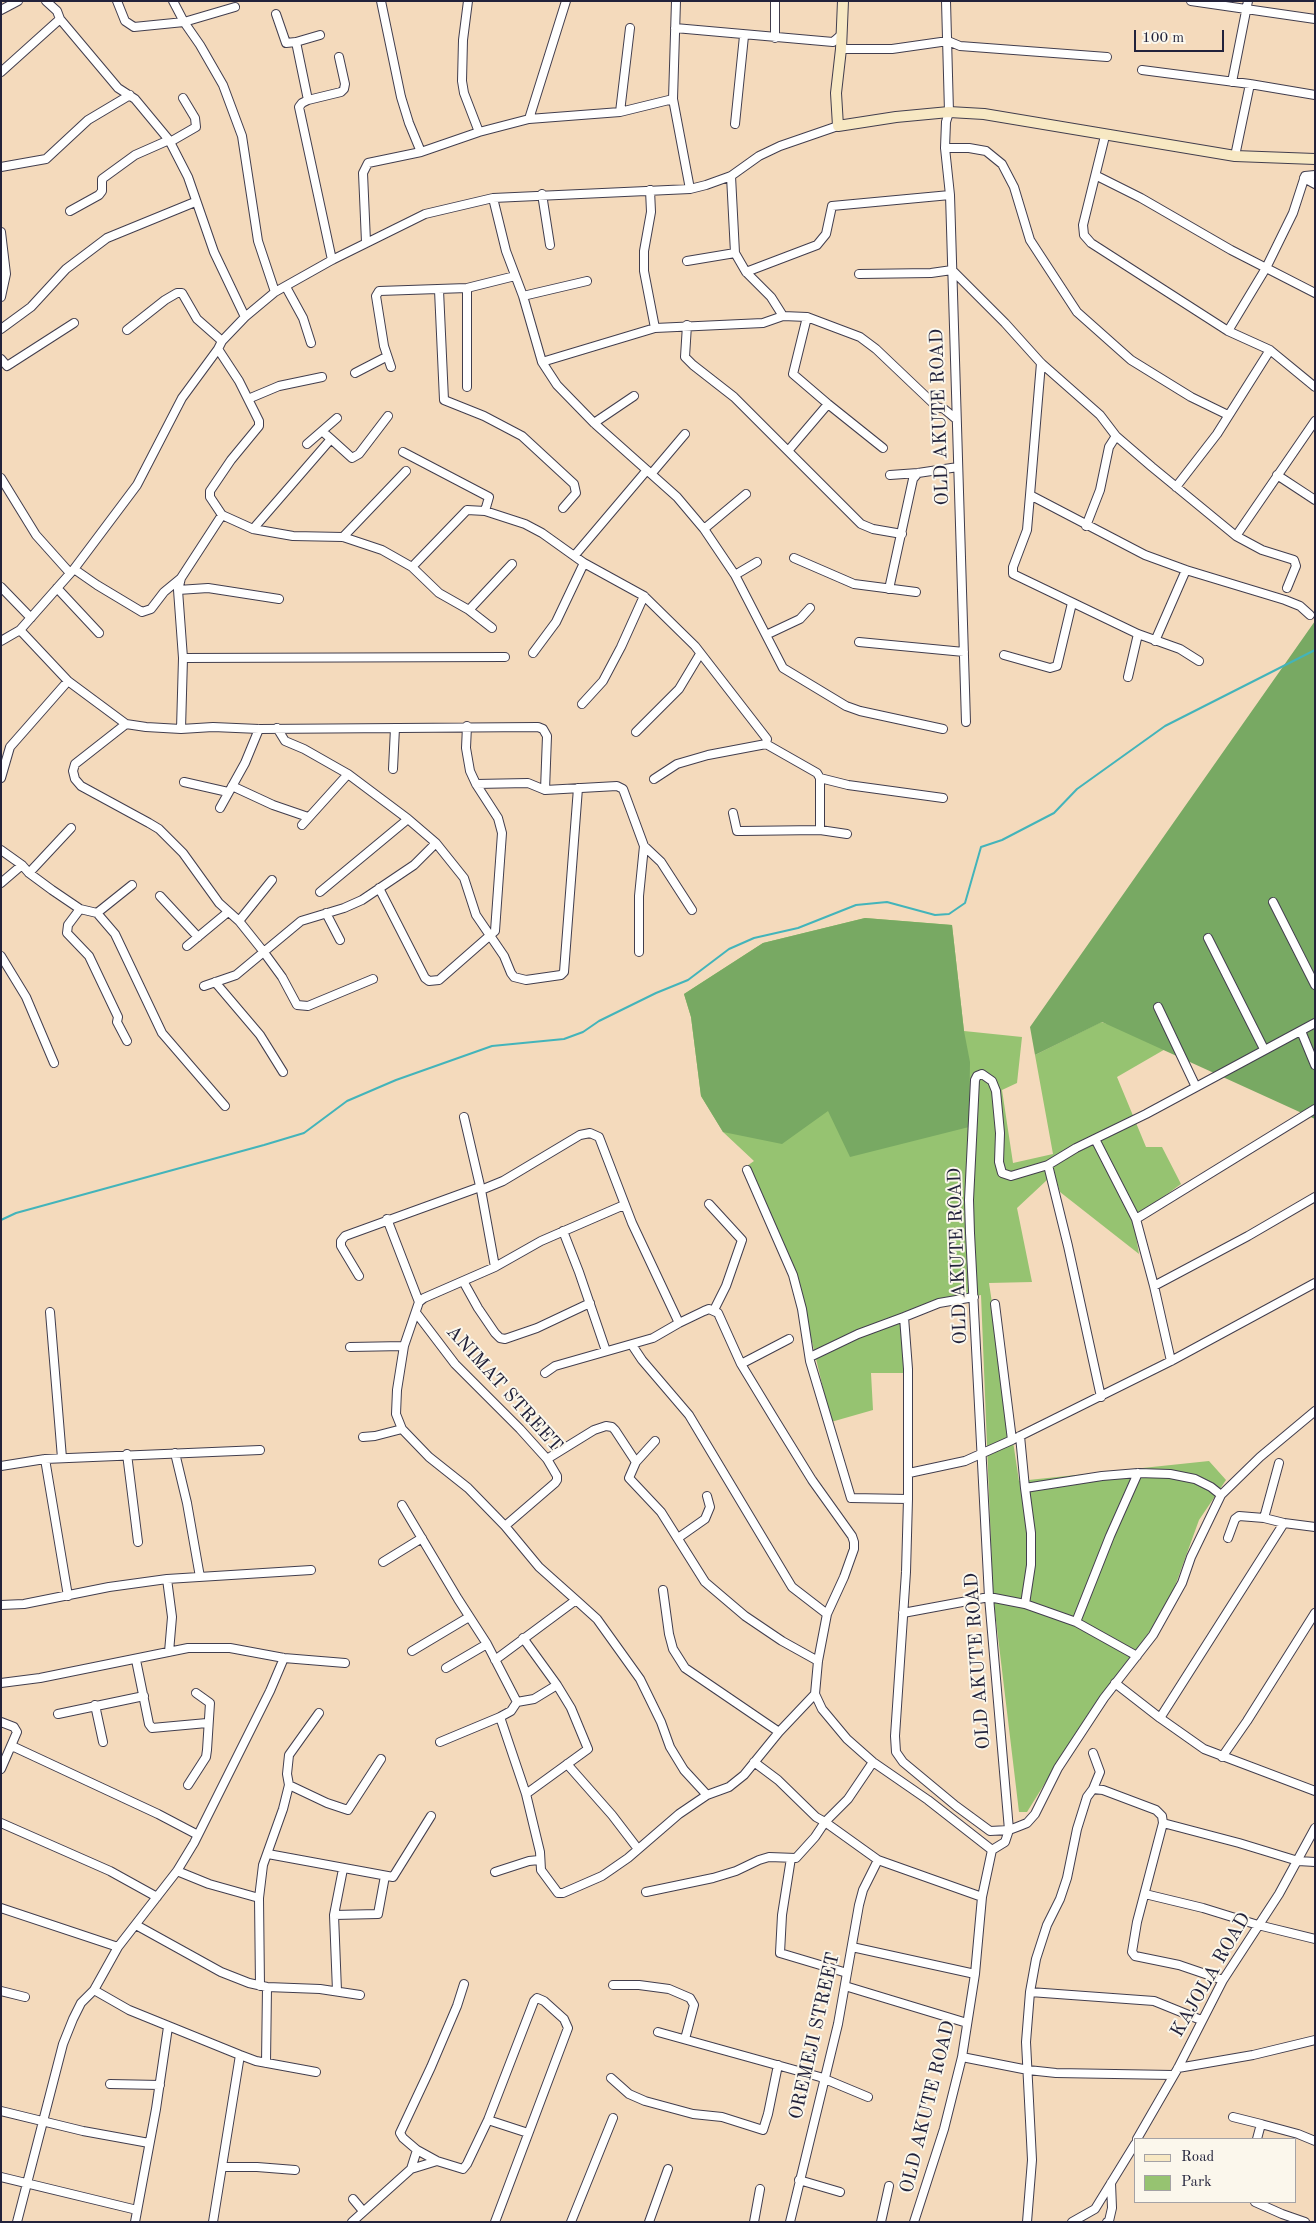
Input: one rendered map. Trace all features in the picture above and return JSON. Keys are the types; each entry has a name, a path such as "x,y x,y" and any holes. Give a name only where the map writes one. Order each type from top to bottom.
{"main road":[{"path":"843,1 841,49 836,93 838,126 896,117 949,112 984,114 1235,156 1315,159"}],"street":[{"path":"1,10 18,1"},
{"path":"46,1 57,11 60,19 118,88 135,99 169,141 188,178 218,262 246,317"},
{"path":"117,1 125,21 134,27 184,22 235,7"},
{"path":"173,1 223,85 242,136 258,241 275,292"},
{"path":"381,1 401,97 421,152"},
{"path":"468,1 463,40 462,80 464,93 479,132"},
{"path":"529,119 566,1"},
{"path":"676,1 673,99 690,189"},
{"path":"775,1 775,38"},
{"name":"OLD AKUTE ROAD","path":"946,1 949,112 946,122 945,148 950,194 966,722"},
{"path":"1191,1 1248,5 1315,19"},
{"path":"1232,82 1248,5"},
{"path":"276,14 286,43 320,36"},
{"path":"1,72 60,19"},
{"path":"620,112 630,28"},
{"path":"675,28 744,36 833,42 841,35"},
{"path":"735,124 744,36"},
{"path":"841,49 892,49 948,41 960,46 1107,57"},
{"path":"296,42 308,100"},
{"path":"332,260 299,107 308,100 341,92 344,89 345,84 339,57"},
{"path":"1142,70 1250,84 1315,95"},
{"path":"1235,156 1250,84"},
{"path":"1,167 46,159 88,120 130,95"},
{"path":"70,211 99,194 102,191 102,179 134,155 169,141 196,127 195,118 183,98"},
{"path":"366,242 362,173 365,166 374,161 421,152 479,132 529,119 620,112 673,99"},
{"path":"1,641 20,630 72,571 137,485 182,398 222,341 275,292 366,242 425,214 493,198 542,194 690,189 731,176 759,156 784,144 838,126"},
{"path":"1104,140 1097,176 1083,225 1084,235 1091,244 1228,331 1270,350 1315,387"},
{"path":"945,148 969,148 986,151 1002,164 1014,187 1030,240 1077,312 1131,360 1191,397 1228,415"},
{"path":"1228,331 1266,268 1293,213 1305,175 1315,175"},
{"path":"731,176 735,253 746,272 771,297 783,316"},
{"path":"1097,176 1315,293"},
{"path":"1304,178 1315,184"},
{"path":"650,190 651,212 644,251 644,270 655,328"},
{"path":"542,194 550,245"},
{"path":"746,272 817,245 826,234 832,206 950,194"},
{"path":"493,198 506,251 523,296 542,362 557,385 594,424 650,471 677,497 704,529 735,575 783,668 788,673 846,706 860,711 943,729"},
{"path":"1,329 31,306 66,269 106,238 195,202"},
{"path":"1,232 6,274 1,297"},
{"path":"687,260 735,253"},
{"path":"859,274 931,273 952,270 1005,323 1041,363 1100,415 1116,436 1176,487 1236,536 1262,550 1294,560 1296,566 1287,588"},
{"path":"391,367 386,357 376,293 382,290 467,288 515,276"},
{"path":"523,296 587,281"},
{"path":"286,286 302,318 311,343"},
{"path":"466,387 467,288"},
{"path":"439,290 444,400 484,416 522,436 574,484 576,493 563,508"},
{"path":"127,330 165,300 177,293 182,293 197,320 222,341"},
{"path":"542,362 655,328 687,325 763,323 783,316 807,316 860,338 876,348 937,407 944,409 956,419"},
{"path":"807,316 793,374 883,448"},
{"path":"1,359 7,366 74,323"},
{"path":"687,325 685,357 734,397 862,524 873,529 902,534"},
{"path":"218,349 239,381 259,421 258,430 231,460 210,491 210,497 222,515 253,529 293,536 343,537 382,550 412,567 439,593 469,610 492,628"},
{"path":"1176,487 1217,434 1270,350"},
{"path":"355,373 386,357"},
{"path":"1041,363 1027,530 1012,567 1013,574 1138,634 1180,649 1199,660"},
{"path":"248,399 279,386 322,377"},
{"path":"594,424 634,396"},
{"path":"788,451 828,404"},
{"path":"322,431 352,458 359,454 388,416"},
{"path":"307,444 337,418"},
{"path":"1236,536 1315,421"},
{"path":"575,555 685,434"},
{"path":"1086,526 1100,490 1109,447 1116,436"},
{"path":"253,529 331,439"},
{"path":"403,452 489,497 485,511"},
{"path":"890,475 958,467"},
{"path":"343,537 406,471"},
{"path":"889,589 913,479 918,473"},
{"path":"1277,474 1315,500"},
{"path":"1,478 36,535 72,571 142,612 151,609 164,592 181,578 222,515"},
{"path":"704,529 746,494"},
{"path":"1030,495 1086,526 1145,555 1186,570 1285,600 1300,606 1310,614"},
{"path":"412,567 468,510 485,511 525,524 575,555 584,563 644,596 689,639 767,739 766,744"},
{"path":"794,558 854,584 916,592"},
{"path":"735,575 757,562"},
{"path":"533,653 556,622 584,563"},
{"path":"469,610 512,564"},
{"path":"1155,641 1186,570"},
{"path":"181,578 178,590 183,658 182,729"},
{"path":"1,587 30,618"},
{"path":"57,588 99,633"},
{"path":"178,590 208,588 279,599"},
{"path":"582,704 603,681 644,596"},
{"path":"1004,655 1050,668 1057,666 1072,602"},
{"path":"766,635 800,619 810,608"},
{"path":"20,630 68,681 126,724 182,729 213,727 259,729 467,726 543,729 547,736 545,790"},
{"path":"1128,677 1138,634"},
{"path":"858,642 964,652"},
{"path":"636,732 679,689 700,654"},
{"path":"183,658 505,658"},
{"path":"1,778 6,747 68,681"},
{"path":"126,724 75,764 73,771 75,779 81,786 159,830 183,854 219,903 239,921 282,977 294,1001 301,1006 308,1006 373,979"},
{"path":"379,888 425,978 429,981 439,980 488,934 495,931 502,833 498,818 476,784 468,763 467,726"},
{"path":"277,728 286,740 348,774 408,819 436,843 464,878 476,915 504,956 514,977 526,980 561,975 564,972 578,788"},
{"path":"393,769 396,728"},
{"path":"220,808 245,764 259,729"},
{"path":"654,779 677,764 708,755 766,744 816,773 820,778 848,785 943,798"},
{"path":"302,826 348,774"},
{"path":"820,778 820,830"},
{"path":"184,782 230,789 308,817"},
{"path":"476,784 528,784 545,790 617,786 623,789 644,846 639,896 639,952"},
{"path":"733,813 737,830 820,830 847,834"},
{"path":"320,892 408,819"},
{"path":"29,873 71,828"},
{"path":"204,986 236,975 301,921 344,908 379,888 414,865 436,843"},
{"path":"644,846 661,862 692,910"},
{"path":"1,850 80,910 97,913 115,934 162,1033 225,1106"},
{"path":"1,883 22,865"},
{"path":"239,921 272,880"},
{"path":"97,913 132,885"},
{"path":"160,896 198,937"},
{"path":"1274,902 1315,985"},
{"path":"80,910 68,925 67,933 89,956 118,1017 117,1022 127,1041"},
{"path":"187,946 228,912"},
{"path":"326,912 340,940"},
{"path":"1208,938 1264,1050"},
{"path":"1,956 26,997 54,1063"},
{"path":"215,982 260,1035 283,1072"},
{"path":"1158,1007 1196,1087"},
{"path":"1100,1397 1068,1246 1048,1165 1315,1023"},
{"path":"1301,1031 1315,1065"},
{"name":"OLD AKUTE ROAD","path":"1009,1830 989,1597 969,1200 975,1080 977,1076 982,1074 992,1081 996,1091 1000,1134 999,1162 1002,1174 1011,1176 1048,1165"},
{"path":"1136,1219 1315,1109"},
{"path":"464,1117 495,1267"},
{"path":"359,1276 341,1246 342,1239 387,1219 502,1181 580,1135 590,1134 599,1137 624,1205 679,1323"},
{"path":"1095,1139 1136,1219 1171,1361"},
{"path":"747,1170 793,1275 810,1356 851,1498 908,1499"},
{"path":"1154,1286 1248,1236 1315,1197"},
{"path":"709,1204 742,1240 726,1286 714,1310"},
{"path":"419,1302 432,1293 495,1267 563,1231 624,1205"},
{"path":"387,1219 419,1302 404,1346 395,1404 396,1414 402,1430 428,1457 468,1488 505,1526 539,1567 597,1619 640,1678 661,1722 670,1747 684,1770 707,1795"},
{"path":"563,1231 606,1351"},
{"path":"463,1281 495,1333 500,1338 505,1339 537,1328 590,1303"},
{"path":"909,1472 966,1461 982,1454 1171,1361 1315,1283"},
{"path":"810,1356 858,1334 939,1303 974,1297"},
{"path":"995,1304 1012,1440"},
{"path":"545,1373 555,1366 652,1338 704,1311 714,1310 718,1313 741,1364 812,1480 852,1536 854,1549 844,1577 827,1614 818,1661 815,1694 822,1709 834,1725 873,1762 928,1800 992,1850 1005,1842 1009,1830"},
{"path":"50,1312 62,1458"},
{"name":"ANIMAT STREET","path":"416,1314 455,1364 510,1418 547,1459 555,1472 558,1480 505,1526"},
{"path":"904,1317 908,1368 909,1472 896,1752 903,1762 956,1806 990,1831 1009,1830 1027,1823 1034,1814 1058,1768 1115,1683 1153,1635 1182,1582 1191,1557 1221,1495 1260,1456 1315,1411"},
{"path":"741,1364 789,1339"},
{"path":"632,1345 642,1360 689,1416 792,1587 827,1614"},
{"path":"350,1347 404,1346"},
{"path":"547,1459 589,1433 606,1426 612,1427 615,1430 636,1462"},
{"path":"364,1437 402,1430"},
{"path":"1020,1436 1031,1532 1031,1565 1025,1604"},
{"path":"655,1441 636,1462 630,1474 632,1482 661,1512 705,1582 745,1616 782,1641 818,1661"},
{"path":"1,1466 44,1458 260,1450"},
{"path":"175,1453 187,1502 200,1576"},
{"path":"127,1454 138,1542"},
{"path":"44,1458 68,1596"},
{"path":"1264,1518 1279,1464"},
{"path":"1025,1488 1102,1476 1138,1473 1170,1474 1195,1479 1211,1487 1221,1495"},
{"path":"1076,1622 1110,1536 1138,1473"},
{"path":"678,1538 704,1519 710,1507 707,1496"},
{"path":"402,1505 487,1644 517,1702"},
{"path":"1228,1538 1235,1519 1239,1516 1264,1518 1315,1527"},
{"path":"1160,1718 1284,1523"},
{"path":"383,1562 422,1538"},
{"path":"1,1605 24,1604 109,1587 168,1579 311,1570"},
{"path":"168,1579 172,1617 169,1652"},
{"path":"662,1590 673,1649 685,1668 779,1732"},
{"path":"903,1613 989,1597 1025,1604 1076,1622 1137,1656"},
{"path":"495,1660 576,1600"},
{"path":"1222,1757 1315,1614"},
{"path":"412,1650 469,1617"},
{"path":"523,1638 571,1708 588,1749 526,1794"},
{"path":"446,1668 487,1644"},
{"path":"1,1682 40,1678 188,1648 230,1648 284,1658 345,1663"},
{"path":"17,2222 62,2044 81,2004 94,1990 118,1946 177,1871 198,1835 270,1691 284,1658"},
{"path":"136,1660 149,1724 152,1728 207,1723"},
{"path":"1115,1683 1204,1749 1315,1791"},
{"path":"440,1742 500,1718 511,1710 517,1702 534,1699 557,1685"},
{"path":"188,1785 206,1757 207,1723 210,1703 196,1693"},
{"path":"500,1718 526,1794 540,1852 541,1870 554,1889 558,1893 563,1893 602,1876 638,1849 671,1820 707,1795 729,1788 815,1694"},
{"path":"58,1714 144,1696"},
{"path":"95,1705 103,1742"},
{"path":"266,2063 259,1898 263,1865 289,1785 286,1774 289,1755 319,1713"},
{"path":"1,1722 16,1729 12,1746 1,1769"},
{"path":"12,1746 158,1814 198,1835"},
{"path":"1027,2222 1032,2160 1026,2042 1030,1992 1036,1960 1047,1925 1060,1899 1067,1878 1077,1829 1087,1797 1093,1789 1100,1772 1093,1753"},
{"path":"289,1785 326,1804 348,1810 381,1759"},
{"path":"754,1762 778,1780 816,1816 878,1860 982,1897"},
{"path":"646,1892 713,1878 736,1871 769,1857 791,1858 799,1856 825,1822 848,1799 873,1762"},
{"path":"567,1764 612,1815 638,1849"},
{"path":"1093,1789 1110,1793 1156,1810 1162,1816 1163,1823 1132,1952 1135,1956 1179,1965 1223,1980"},
{"path":"268,1854 393,1877 397,1874 431,1816"},
{"path":"1,1823 110,1871 157,1897"},
{"path":"1163,1823 1298,1861 1315,1862"},
{"name":"KAJOLA ROAD","path":"1138,2138 1175,2072 1223,1980 1298,1861 1315,1828"},
{"name":"OLD AKUTE ROAD","path":"914,2222 944,2129 962,2057 975,1974 982,1897 992,1850"},
{"path":"791,1858 782,1915 780,1953 847,1973"},
{"path":"495,1872 539,1860"},
{"name":"OREMEJI STREET","path":"790,2222 825,2079 863,1890 878,1860"},
{"path":"337,1991 334,1915 343,1869"},
{"path":"177,1871 208,1884 259,1898"},
{"path":"334,1915 378,1914 385,1876"},
{"path":"1145,1894 1315,1939"},
{"path":"1,1908 118,1946"},
{"path":"136,1925 221,1972 264,1986 337,1991 360,1995"},
{"path":"852,1947 975,1974"},
{"path":"464,1984 454,2014 400,2133 417,2150 437,2161 463,2168 488,2120 534,2000 537,1998 564,2019 568,2028 495,2222"},
{"path":"613,1985 639,1985 669,1989 690,1998 694,2005 685,2039"},
{"path":"845,1986 967,2023"},
{"path":"94,1990 129,2010 240,2056 316,2072"},
{"path":"1,1991 25,1997"},
{"path":"1030,1992 1154,2001 1201,2020"},
{"path":"135,2222 160,2085 168,2027"},
{"path":"658,2032 825,2079 868,2097"},
{"path":"962,2057 1028,2070 1093,2075 1175,2072 1315,2040"},
{"path":"213,2222 240,2056"},
{"path":"611,2078 629,2094 645,2101 693,2114 722,2117 763,2130 778,2065"},
{"path":"110,2084 160,2085"},
{"path":"1,2112 43,2120 83,2131 150,2143"},
{"path":"1233,2117 1298,2134 1315,2141"},
{"path":"571,2222 613,2118"},
{"path":"488,2120 528,2134"},
{"path":"1258,2138 1261,2124"},
{"path":"411,2169 417,2150"},
{"path":"1072,2222 1095,2209 1111,2183 1132,2156"},
{"path":"354,2221 411,2169 437,2161"},
{"path":"222,2167 295,2170"},
{"path":"650,2222 668,2169"},
{"path":"1,2177 137,2210"},
{"path":"799,2180 840,2192"},
{"path":"1109,2222 1112,2208 1111,2183"},
{"path":"881,2222 889,2186"},
{"path":"754,2222 760,2189"},
{"path":"353,2199 363,2211"},
{"path":"1257,2203 1305,2222"}],"green space":[{"path":"1315,621 1315,1119 1102,1022 1035,1055 1030,1027"},
{"path":"865,918 952,925 964,1031 1022,1037 1017,1083 1002,1090 1013,1163 1053,1154 1035,1055 1101,1022 1174,1044 1117,1077 1146,1147 1162,1147 1181,1184 1133,1219 1139,1254 1060,1192 1051,1163 1047,1180 1017,1208 1032,1282 989,1283 1019,1481 1209,1461 1226,1480 1199,1520 1174,1589 1150,1631 1090,1711 1027,1812 1019,1812 993,1595 981,1295 907,1311 907,1373 871,1373 873,1410 831,1422 799,1287 744,1168 754,1161 723,1132 701,1096 691,1017 684,994 763,943"},
{"path":"865,918 952,925 964,1031 970,1062 969,1127 850,1157 828,1111 782,1144 723,1132 701,1096 691,1017 684,994 763,943"}],"waterway":[{"path":"1,1220 16,1213 304,1133 347,1101 396,1080 492,1046 564,1039 583,1032 599,1021 656,993 688,980 729,949 754,938 798,928 856,905 887,902 935,915 949,914 965,903 981,847 1002,840 1054,813 1077,789 1165,726 1315,650"}]}
